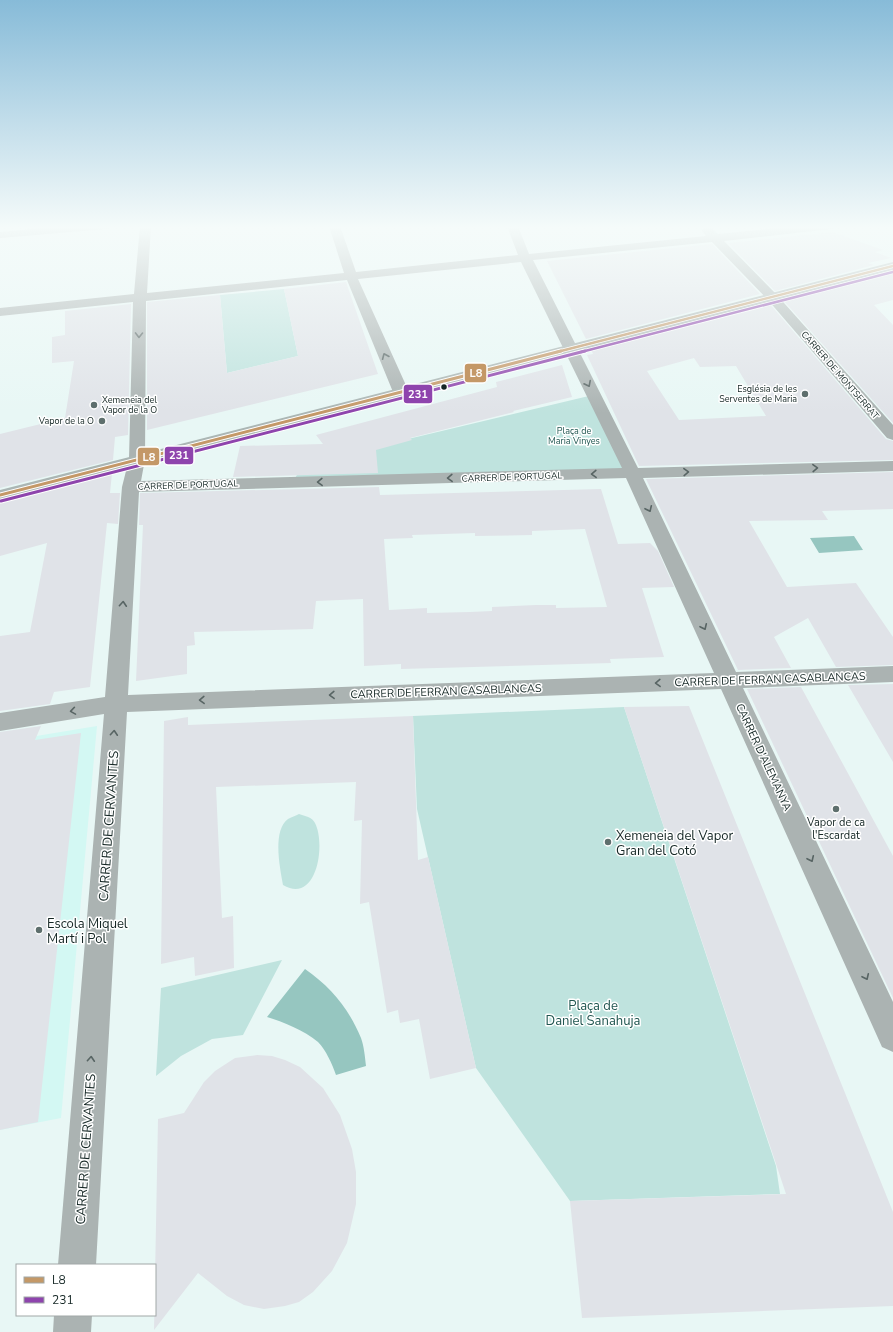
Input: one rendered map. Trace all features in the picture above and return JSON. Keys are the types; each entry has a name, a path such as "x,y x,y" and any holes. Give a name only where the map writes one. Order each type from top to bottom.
{"main road":[{"path":"0,495 807,288"}],"street":[{"name":"CARRER DE CERVANTES","path":"76,1264 131,487 136,459 141,288"},
{"path":"0,312 223,288"},
{"path":"357,288 401,392"},
{"name":"CARRER D'ALEMANYA","path":"540,288 632,474 893,1036"},
{"name":"CARRER DE MONTSERRAT","path":"763,288 893,435"},
{"name":"CARRER DE PORTUGAL","path":"131,487 893,466"},
{"name":"CARRER DE FERRAN CASABLANCAS","path":"0,722 116,704 893,674"},
{"path":"72,1332 73,1316"}],"shaded area":[{"path":"854,536 863,550 819,553 810,538"},
{"name":"Escola Miquel Martí i Pol","path":"97,726 61,1118 0,1130 0,742"},
{"path":"305,969 323,983 345,1008 362,1041 366,1066 336,1075 331,1062 318,1042 300,1030 267,1017"}],"green space":[{"path":"284,289 298,356 227,373 220,295"},
{"name":"Plaça de Maria Vinyes","path":"593,395 631,471 293,482 303,464"},
{"name":"Plaça de Daniel Sanahuja","path":"624,707 776,1166 780,1194 570,1201 476,1068 417,809 413,716"},
{"path":"299,814 310,818 315,823 318,833 319,857 311,880 304,887 295,889 283,885 278,850 280,832 283,825 288,819"},
{"path":"282,960 243,1035 212,1039 181,1056 156,1076 161,988"}],"building":[{"path":"348,288 378,374 147,430 147,302 220,295 227,373 298,356 284,289"},
{"path":"561,288 754,288 760,294 586,339"},
{"path":"772,288 786,288 775,291"},
{"path":"829,288 893,288 893,300 874,305 893,325 893,423 783,300"},
{"path":"769,303 886,439 893,441 893,460 639,466 587,355 593,354 591,349","holes":["694,358 700,367 736,366 766,416 679,420 647,371"]},
{"path":"131,304 128,435 115,437 113,460 0,488 0,434 65,418 74,361 52,363 52,337 65,335 65,311"},
{"path":"562,365 572,397 410,438 412,440 376,450 378,473 233,477 240,446 323,444 316,435 497,387 496,382"},
{"path":"893,472 893,509 822,511 828,520 749,521 787,587 856,583 893,637 893,665 836,667 808,618 774,637 791,668 738,670 646,479"},
{"path":"112,473 110,493 120,493 118,524 107,523 90,687 54,692 50,704 0,711 0,636 30,632 47,543 0,556 0,501"},
{"path":"379,487 380,495 601,489 618,544 650,543 658,551 674,587 642,588 664,657 610,659 611,663 401,669 401,664 364,666 363,599 316,601 313,629 194,632 195,645 187,646 187,674 136,681 143,525 139,525 140,493","holes":["585,529 607,607 556,608 556,605 536,605 492,607 492,611 427,613 427,608 389,610 384,539 413,538 412,535 475,533 475,536 532,535 532,531"]},
{"path":"893,684 893,762 848,685"},
{"name":"Vapor de ca l'Escardat","path":"801,687 893,856 893,998 747,689"},
{"path":"689,706 893,1212 893,1306 582,1318 570,1201 786,1194 624,707"},
{"path":"413,716 418,860 428,857 476,1068 430,1079 419,1019 400,1023 398,1010 387,1013 369,902 360,904 362,820 354,821 356,782 216,787 222,918 233,916 234,968 195,976 194,957 161,964 164,721 188,717 188,725"},
{"name":"Escola Miquel Martí i Pol","path":"41,726 35,740 81,733 38,1122 0,1130 0,732"},
{"path":"257,1055 272,1056 300,1067 323,1088 340,1115 352,1149 356,1172 356,1204 347,1243 332,1271 313,1292 299,1302 264,1309 244,1305 227,1296 198,1273 154,1330 154,1316 156,1316 155,1264 158,1119 184,1113 204,1082 215,1071 235,1058"}],"transit line":[{"name":"L8","path":"0,495 807,288"},
{"name":"231","path":"1,501 830,288"}],"place":[{"name":"Església de les Serventes de Maria","path":"805,394"},
{"name":"Xemeneia del Vapor de la O","path":"94,405"},
{"name":"Vapor de la O","path":"102,421"},
{"name":"Vapor de ca l'Escardat","path":"836,809"},
{"name":"Xemeneia del Vapor Gran del Cotó","path":"608,842"},
{"name":"Escola Miquel Martí i Pol","path":"39,930"}]}
